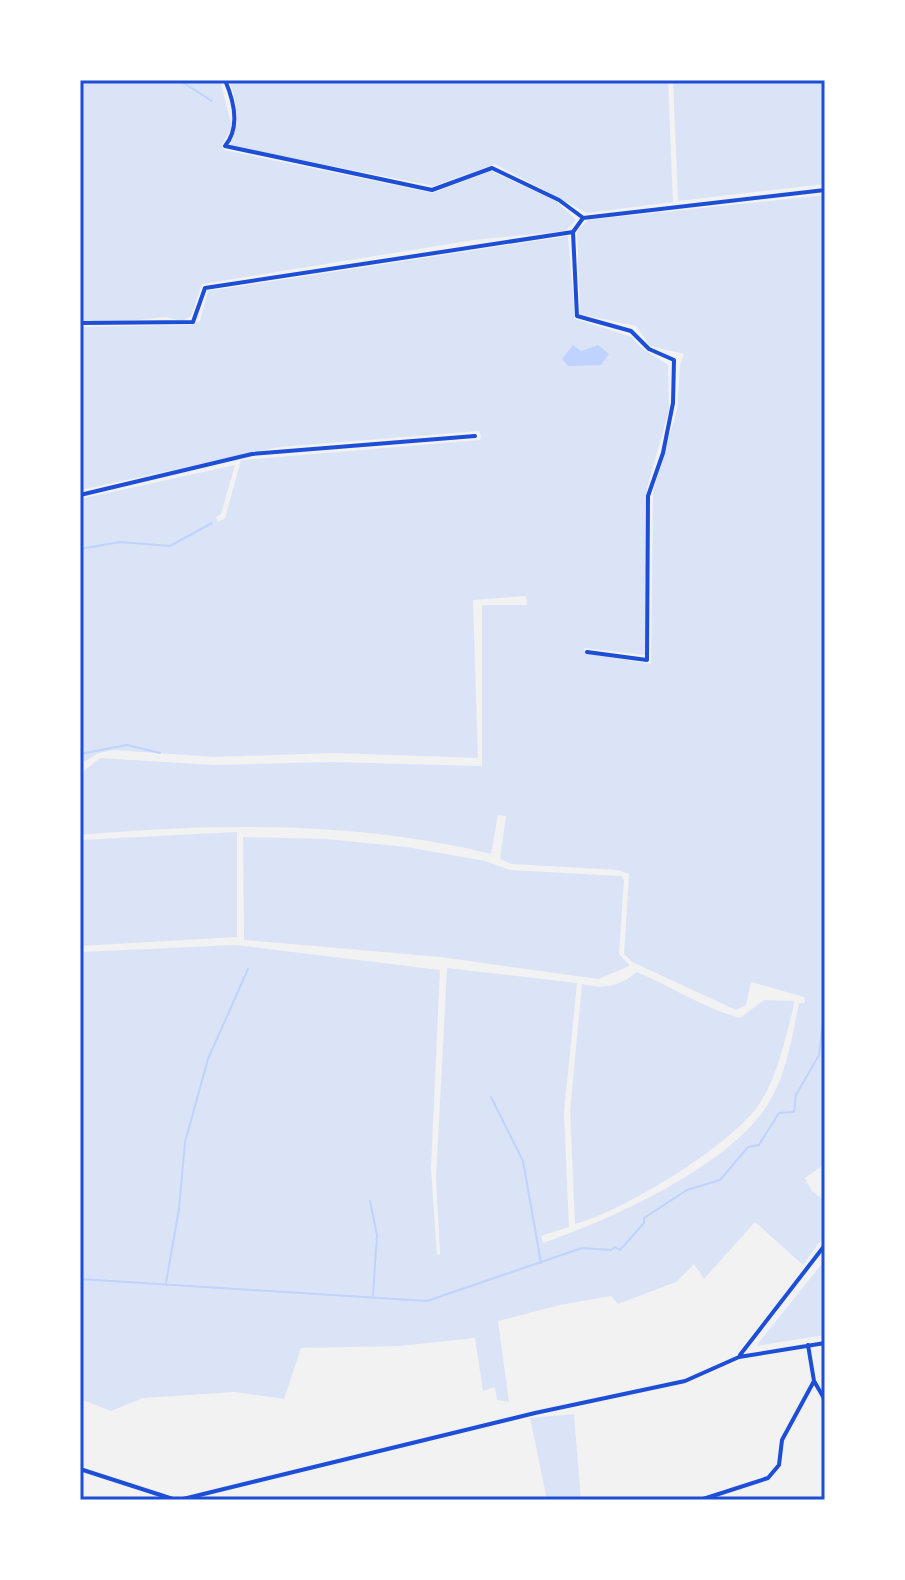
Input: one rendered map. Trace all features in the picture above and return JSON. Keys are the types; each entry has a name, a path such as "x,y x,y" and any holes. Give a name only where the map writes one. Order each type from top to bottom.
{"street":[{"path":"225,80 234,103 234,128 225,146 432,190 492,168 559,200 583,218 825,190"},
{"path":"583,218 573,232 577,316 631,331 649,349 674,360 671,415 663,453 648,496 647,660 587,652"},
{"path":"80,323 193,322 205,288 573,232"},
{"path":"80,495 238,458 282,451 475,436"},
{"path":"739,1357 825,1245"},
{"path":"80,1469 178,1500 535,1413 685,1381 739,1357 825,1343"},
{"path":"808,1345 814,1381 825,1400"},
{"path":"700,1500 768,1478 779,1465 782,1440 814,1381"}],"shaded area":[{"path":"80,80 220,80 232,127 222,145 224,150 433,193 491,171 556,201 576,220 565,231 474,240 202,284 191,316 182,321 166,317 115,322 80,320"},
{"path":"229,80 668,80 673,202 587,213 495,164 434,186 230,146 236,113"},
{"path":"673,80 825,80 825,184 678,201"},
{"path":"825,195 825,1164 805,1178 812,1191 825,1201 825,1235 803,1265 755,1222 704,1279 694,1264 676,1282 618,1304 611,1296 498,1321 509,1402 497,1400 495,1387 483,1391 475,1338 400,1346 301,1348 284,1399 235,1392 143,1398 111,1411 80,1399 80,952 235,945 440,970 431,1168 437,1255 440,1254 436,1178 447,968 577,983 564,1112 569,1227 541,1236 543,1243 662,1191 719,1154 743,1134 762,1113 777,1088 799,1003 805,1003 804,997 751,982 746,1005 736,1010 632,962 624,954 629,874 618,870 511,864 500,859 506,816 498,815 491,854 390,835 338,830 182,828 80,835 80,774 100,758 214,765 332,762 482,766 482,605 527,605 526,596 473,600 478,758 335,753 214,757 114,750 99,753 80,764 80,499 235,465 221,514 216,517 218,522 225,518 241,460 480,440 481,436 479,431 279,447 80,490 80,327 190,325 200,321 208,291 568,236 575,319 632,337 668,365 669,410 647,488 645,655 584,648 585,653 651,664 653,492 677,410 680,365 684,354 650,346 636,326 580,314 577,231 588,220"},
{"path":"237,832 237,937 80,946 80,840"},
{"path":"243,837 326,839 407,847 485,861 510,870 621,876 624,880 619,954 630,966 598,979 440,957 244,940"},
{"path":"637,972 740,1018 764,1000 794,1001 793,1010 771,1081 760,1103 747,1119 727,1138 675,1174 620,1206 575,1224 570,1111 582,984 611,986"},
{"path":"825,1260 825,1335 756,1346"},
{"path":"574,1414 581,1500 547,1500 530,1418"}],"water":[{"path":"573,345 581,351 598,345 609,354 601,365 568,366 562,359"}],"waterway":[{"path":"179,80 212,101"},
{"path":"80,549 120,542 170,546 212,523"},
{"path":"80,754 127,745 160,753"},
{"path":"166,1283 179,1209 185,1142 208,1059 248,969"},
{"path":"80,1279 427,1301 582,1248 611,1250 615,1247 620,1250 644,1223 644,1218 687,1190 720,1180 748,1147 759,1145 779,1113 794,1112 796,1095 819,1055 824,1013"},
{"path":"491,1097 523,1161 541,1263"},
{"path":"370,1201 377,1235 373,1295"}]}
